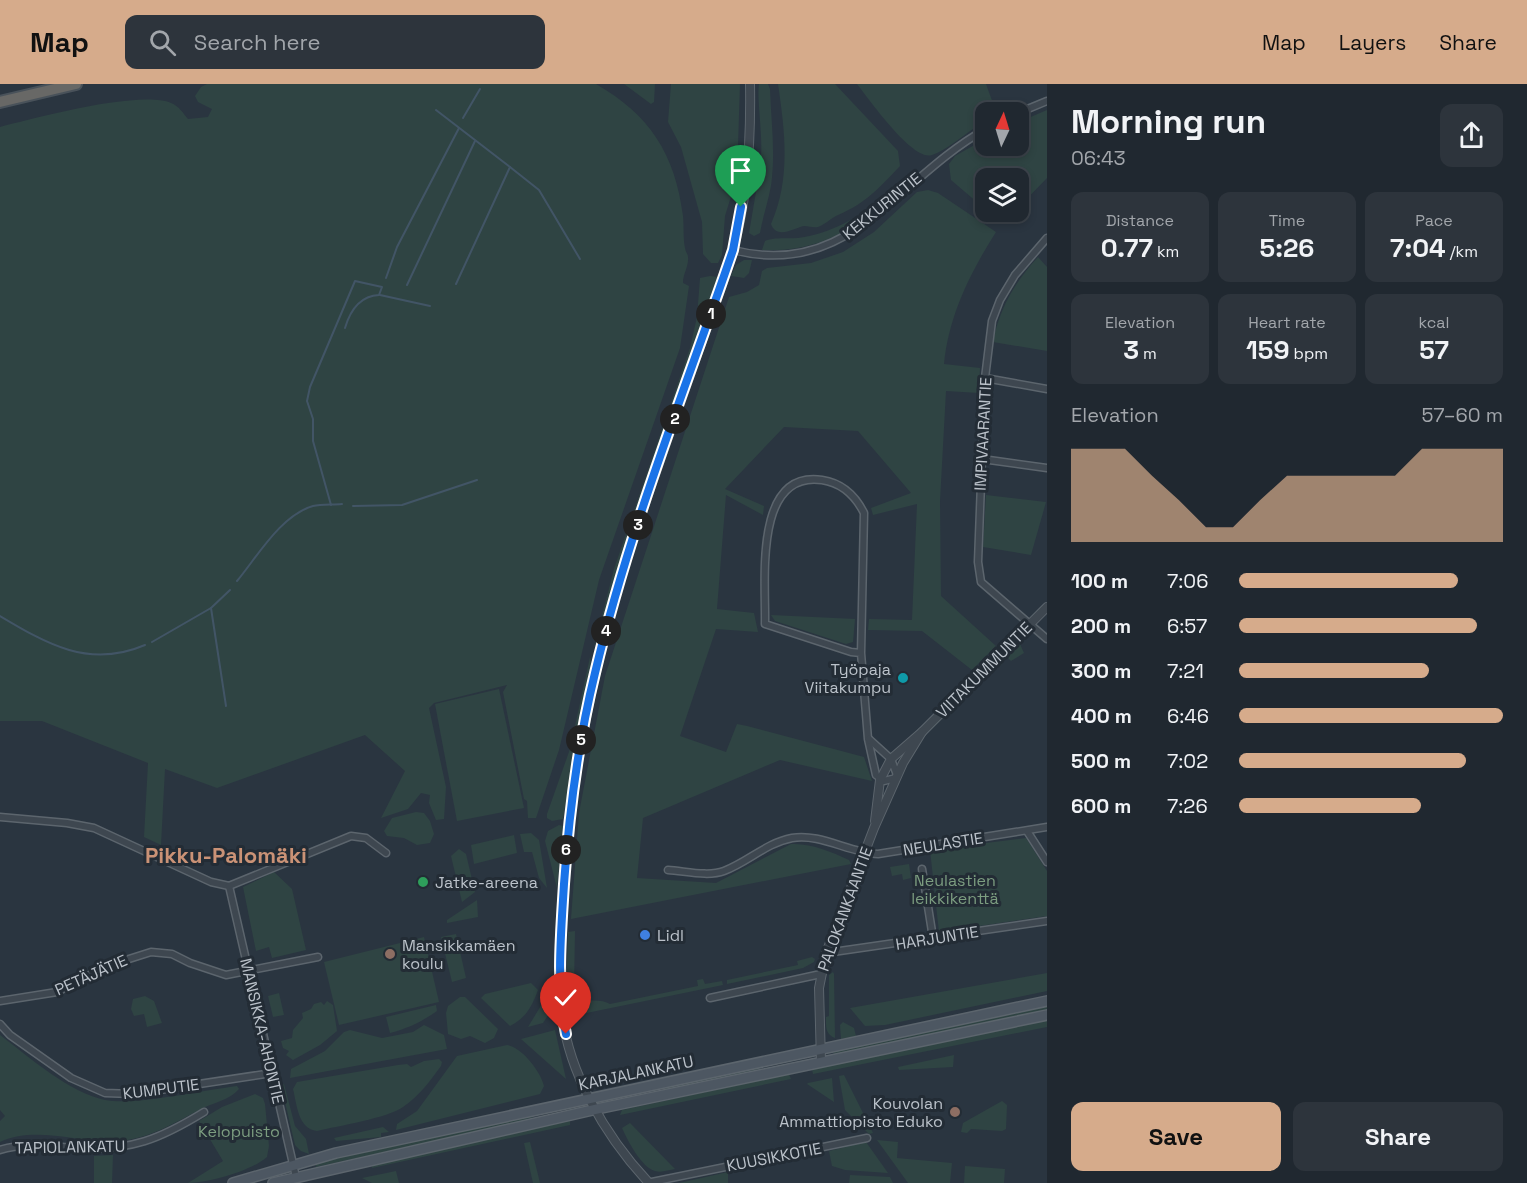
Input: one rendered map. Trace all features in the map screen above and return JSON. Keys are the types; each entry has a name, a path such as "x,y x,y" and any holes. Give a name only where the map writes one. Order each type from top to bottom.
{"highway":[{"path":"0,102 76,84"}],"main road":[{"name":"KARJALANKATU","path":"233,1183 292,1164 820,1048 1047,1001"},
{"name":"KARJALANKATU","path":"273,1183 597,1108 1047,1015"}],"street":[{"path":"648,1183 619,1147 591,1098 569,1048 560,1002 565,873 577,764 595,673 618,586 733,250 748,163 750,84"},
{"path":"1029,108 1047,101"},
{"name":"KEKKURINTIE","path":"733,250 781,257 801,254 830,245 863,225 948,153 975,136"},
{"name":"IMPIVAARANTIE","path":"1047,238 1015,275 1000,300 989,332 985,378 978,572 981,582 989,590 1047,639"},
{"path":"985,378 1047,389"},
{"path":"982,459 1047,468"},
{"name":"PALOKANKAANTIE","path":"861,652 851,652 765,624 771,514 782,494 801,482 819,479 839,484 854,497 864,513 861,652 868,739 873,766 880,780 874,828"},
{"name":"VIITAKUMMUNTIE","path":"880,780 891,759 922,732 1047,608"},
{"name":"VIITAKUMMUNTIE","path":"896,776 922,732"},
{"path":"868,739 891,759 896,776 880,780"},
{"name":"PALOKANKAANTIE","path":"821,1062 821,975 826,953 896,776"},
{"path":"0,817 67,823 94,828 211,882 229,886 351,836 366,838 386,853"},
{"name":"NEULASTIE","path":"668,870 724,871 768,847 792,838 813,839 866,853 1047,827"},
{"path":"1027,831 1047,862"},
{"path":"921,870 933,938"},
{"name":"MANSIKKA-AHONTIE","path":"229,886 296,1177"},
{"name":"HARJUNTIE","path":"826,953 1047,921"},
{"name":"PETÄJÄTIE","path":"0,1001 57,992 107,966 151,952 172,954 217,973 249,972 318,957"},
{"path":"710,998 821,975"},
{"name":"KUMPUTIE","path":"0,1024 10,1035 70,1078 105,1093 133,1094 272,1073"},
{"name":"TAPIOLANKATU","path":"0,1150 33,1144 99,1149 128,1147 162,1137 204,1112"},
{"name":"KUUSIKKOTIE","path":"648,1183 867,1138"}],"green space":[{"path":"207,84 596,84 615,96 645,123 657,138 666,155 679,194 684,244 688,257 683,283 689,286 680,348 599,580 559,750 536,818 528,818 527,801 524,799 503,692 507,685 434,703 429,708 446,787 444,819 436,820 429,803 430,795 421,793 408,809 381,818 405,771 365,735 217,788 165,769 161,845 144,837 148,763 42,721 0,721 0,127 87,107 136,100 171,103 179,108 188,119 208,117 212,109 198,102 195,96 201,87"},
{"path":"624,84 655,84 654,102 651,104"},
{"path":"671,84 740,84 737,177 725,216 722,255 718,263 711,263 703,254 702,222 681,147 668,122"},
{"path":"759,84 768,84 770,89 773,167 770,192 760,233 754,236 749,233 761,154"},
{"path":"778,84 835,84 898,151 900,166 879,188 857,205 818,227 804,226 781,232 774,229 771,224 782,190 785,155"},
{"path":"857,84 986,84 993,102 975,102 975,128 932,155 924,155 914,149 881,115"},
{"path":"1047,110 1047,178 1029,197 1029,168 975,168 975,200 951,180 949,164 955,156 975,145 975,156 1029,156 1029,118"},
{"path":"928,190 938,193 975,218 975,222 981,222 996,232 962,295 947,346 944,364 980,368 979,393 946,391 940,501 941,596 996,646 972,670 922,631 868,630 869,619 912,620 917,504 873,515 871,508 911,493 858,431 784,427 725,489 764,506 763,515 726,495 717,609 754,613 758,632 716,629 680,736 726,752 737,724 747,726 864,757 872,781 780,760 643,818 637,878 716,883 791,844 806,845 836,854 849,860 851,864 571,919 579,813 605,676 729,297 747,292 759,285 762,271 767,268 811,263 843,252 874,232 917,192"},
{"path":"884,197 881,204 870,214 833,237 791,249 762,250 765,241 811,236 833,228 864,212"},
{"path":"1038,257 1047,267 1047,351 993,342 999,318 1009,296"},
{"path":"744,260 752,260 749,273 744,278 731,276 736,265"},
{"path":"718,277 624,552 593,651 614,569 690,348 697,317 700,278"},
{"path":"986,495 1046,502 1031,555 983,547"},
{"path":"771,615 855,619 853,642 846,644 775,621"},
{"path":"1019,642 1024,653 1011,661 1005,655"},
{"path":"590,657 591,662 563,819 552,821 547,818 547,814 570,749"},
{"path":"1000,660 1003,663 966,696 965,694"},
{"path":"499,689 524,808 457,821 435,704"},
{"path":"416,812 424,813 430,821 434,834 430,843 417,845 404,838 387,836 384,831 392,818"},
{"path":"559,825 563,826 557,888 545,841 548,831"},
{"path":"531,833 539,840 547,888 539,878 532,852 524,852 520,834"},
{"path":"514,835 517,853 474,864 471,845"},
{"name":"Neulastien leikkikenttä","path":"1026,838 1047,871 1047,916 939,932 930,850"},
{"path":"459,849 466,854 475,892 462,902 451,856"},
{"path":"909,864 911,878 903,880 902,874 892,876 890,867"},
{"path":"274,872 292,889 306,950 272,958 269,947 256,951 243,887"},
{"path":"477,900 478,917 447,923 447,920"},
{"path":"575,931 574,989 580,990 576,995 569,995 566,989 568,932"},
{"path":"456,934 466,978 452,982 441,937"},
{"path":"424,937 439,1002 339,1025 324,962"},
{"path":"812,957 815,959 814,962 803,968 727,984 727,980 798,965 797,961"},
{"path":"833,972 835,1038 828,1032 826,1024 826,1017 829,1016 829,975"},
{"path":"1047,973 1047,991 885,1025 865,1026 850,1008"},
{"path":"703,979 705,984 722,981 723,985 567,1017 568,1008 577,1003 595,1001 610,1004 698,986 697,980"},
{"path":"531,983 538,990 533,1001 528,1011 510,1026 481,998 485,994"},
{"path":"279,993 284,1015 273,1017 268,996"},
{"path":"145,996 154,1001 162,1023 147,1027 144,1014 134,1016 131,1009 133,999"},
{"path":"460,997 465,997 498,1029 494,1038 485,1043 470,1036 461,1039 448,1034 446,1013 448,1006"},
{"path":"545,999 548,999 550,1012 543,1023 528,1027"},
{"path":"327,1001 333,1005 337,1031 320,1045 293,1060 286,1055 289,1051 283,1048 281,1041 292,1038 293,1030 303,1018 302,1013 311,1009 314,1004 321,1002 324,1005"},
{"path":"436,1005 437,1011 426,1018 390,1033 386,1017"},
{"path":"1047,1006 1047,1011 833,1054 835,1051"},
{"path":"1047,1020 1047,1027 813,1074 812,1069"},
{"path":"843,1022 854,1028 856,1036 841,1039 840,1025"},
{"path":"424,1025 444,1035 447,1049 290,1078 291,1069 325,1051 344,1032 350,1030 382,1038 413,1032"},
{"path":"555,1030 566,1079 521,1039"},
{"path":"0,1035 64,1082 105,1100 133,1101 237,1086 239,1089 226,1099 160,1130 129,1140 104,1141 29,1135 0,1142 0,1121 5,1116 0,1110"},
{"path":"507,1045 519,1050 535,1067 544,1086 540,1094 396,1130 397,1124 417,1111 457,1056"},
{"path":"954,1055 953,1067 899,1070 898,1067"},
{"path":"439,1059 442,1062 441,1066 429,1082 415,1098 396,1111 317,1131 306,1126 299,1115 293,1089 297,1082 398,1065 407,1064 411,1067 424,1061"},
{"path":"769,1065 740,1076 655,1093 670,1086"},
{"path":"789,1074 791,1079 620,1115 622,1110"},
{"path":"844,1075 873,1133 869,1134 845,1110 839,1076"},
{"path":"832,1078 834,1102 807,1084 808,1083"},
{"path":"284,1084 295,1126 306,1139 309,1154 301,1151 295,1145 281,1085"},
{"name":"Kelopuisto","path":"255,1094 263,1098 265,1104 269,1146 267,1157 251,1167 229,1175 188,1183 223,1161 199,1121 222,1107"},
{"path":"1002,1101 1007,1105 1006,1129 1002,1131 971,1129 967,1133 961,1132 963,1123"},
{"path":"533,1115 534,1117 510,1124 316,1167 315,1163"},
{"path":"570,1121 570,1125 372,1168 373,1163"},
{"path":"630,1123 675,1169 657,1172 645,1164 622,1128"},
{"path":"383,1127 389,1132 381,1133 381,1137 336,1141 334,1138"},
{"path":"877,1140 898,1142 897,1158 952,1163 950,1183 908,1183"},
{"path":"530,1142 540,1183 533,1183 524,1143"},
{"path":"866,1142 888,1173 845,1170 832,1166 829,1151"},
{"path":"113,1155 112,1183 94,1183 94,1156"},
{"path":"965,1166 1005,1169 1004,1183 964,1183"},
{"path":"396,1171 399,1183 372,1183 362,1178"},
{"path":"728,1172 728,1183 679,1183"},
{"path":"850,1175 890,1177 893,1183 849,1183"}],"waterway":[{"path":"463,118 480,89"},
{"path":"436,110 510,167 456,284"},
{"path":"386,278 397,247 459,128"},
{"path":"407,285 475,141"},
{"path":"510,167 539,190 580,259"},
{"path":"331,505 313,441 313,419 307,401 310,387 355,281 382,287 379,295 361,301 350,316 345,328"},
{"path":"380,295 430,306"},
{"path":"353,506 402,505 477,480"},
{"path":"237,581 270,538 290,518 313,506 342,504"},
{"path":"152,642 211,608 230,590"},
{"path":"211,608 226,706"},
{"path":"0,616 52,644 87,654 105,655 125,652 145,645"}],"place":[{"name":"Työpaja Viitakumpu","path":"903,678"},
{"name":"Jatke-areena","path":"423,882"},
{"name":"Lidl","path":"645,935"},
{"name":"Mansikkamäen koulu","path":"390,954"},
{"name":"Kouvolan Ammattiopisto Eduko","path":"955,1112"}],"district":[{"name":"Pikku-Palomäki","path":"226,855"}],"route":[{"path":"566,1034 560,1002 560,980 566,852 577,764 590,695 618,586 733,250 741,207"}]}
